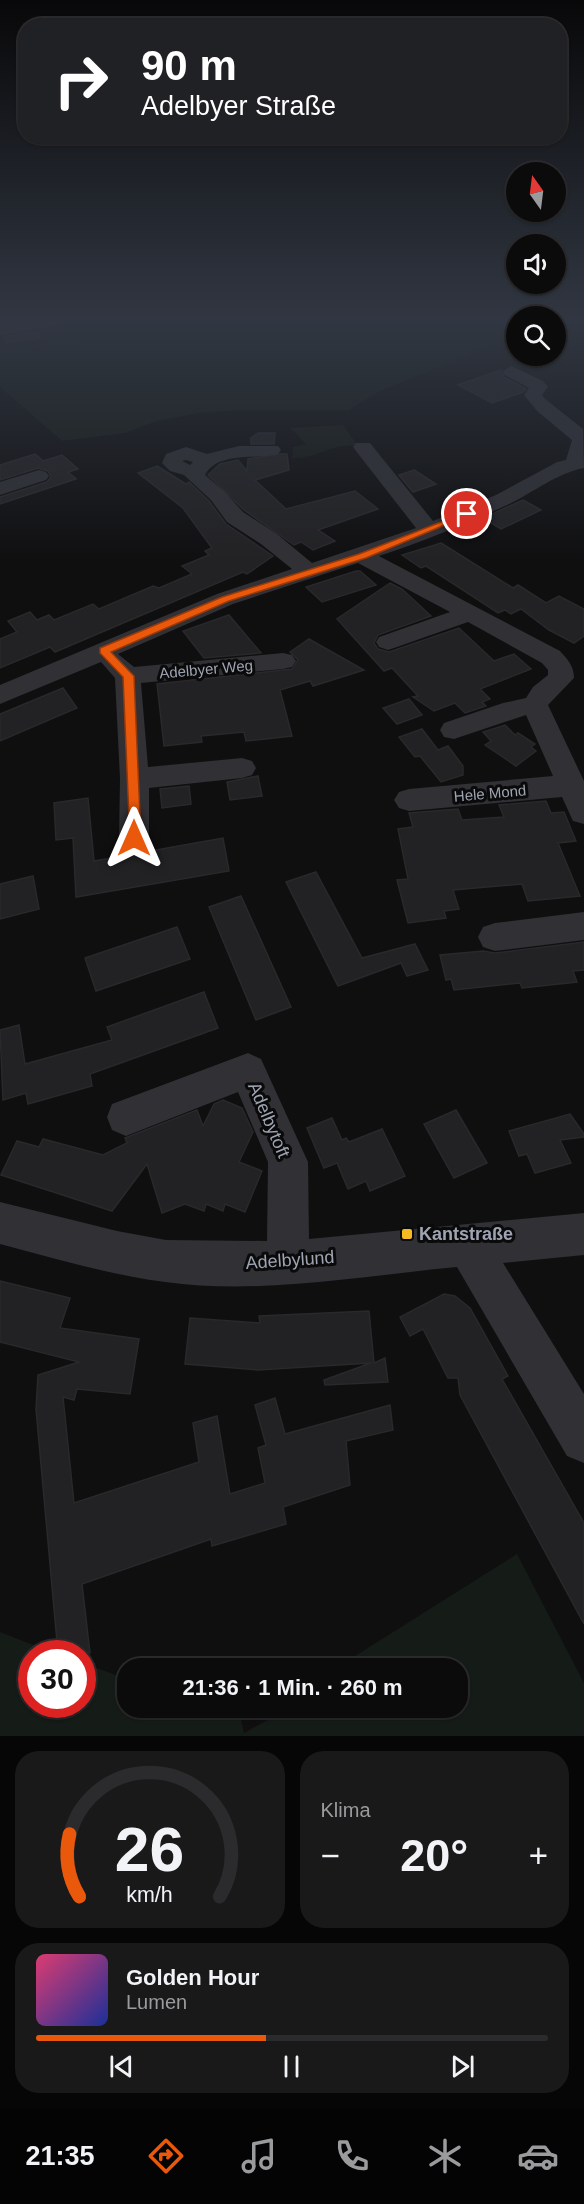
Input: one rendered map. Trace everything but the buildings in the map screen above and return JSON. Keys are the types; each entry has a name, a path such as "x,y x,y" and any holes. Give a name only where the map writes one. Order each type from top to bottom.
{"street":[{"path":"0,695 225,599 363,556 431,530 503,499 579,462 581,440 576,432 536,400"},
{"path":"363,447 422,522 431,530"},
{"path":"271,450 237,452 201,466 194,476 218,496 235,517 269,539 309,572"},
{"path":"0,489 39,476"},
{"path":"363,556 551,657 561,669 561,678 542,693 535,705 512,709 454,730"},
{"path":"388,642 468,614"},
{"path":"104,651 128,676 134,779 134,838"},
{"name":"Adelbyer Weg","path":"128,676 283,661"},
{"path":"535,705 584,813"},
{"path":"134,779 242,768"},
{"name":"Hele Mond","path":"409,800 572,785"},
{"path":"495,937 584,926"},
{"name":"Adelbytoft","path":"126,1118 248,1071 288,1162 288,1263"},
{"name":"Adelbylund","path":"0,1223 117,1252 166,1261 230,1264 288,1263 584,1234"},
{"path":"468,1246 584,1439"}],"shaded area":[{"path":"15,400 365,400 349,410 239,410 199,413 157,421 125,433 62,441"},
{"path":"343,425 358,446 340,447 301,458 292,458 293,447 306,444 290,428"},
{"path":"517,1554 584,1683 584,1736 0,1736 0,1632 21,1640 18,1640 18,1718 96,1718 96,1668 117,1675 117,1718 235,1718 241,1720 244,1733 271,1718 468,1718 468,1658 352,1658"}],"place":[{"name":"Kantstraße","path":"407,1234"}],"route":[{"path":"134,838 134,779 128,676 104,651 225,599 363,556 467,514"}]}
